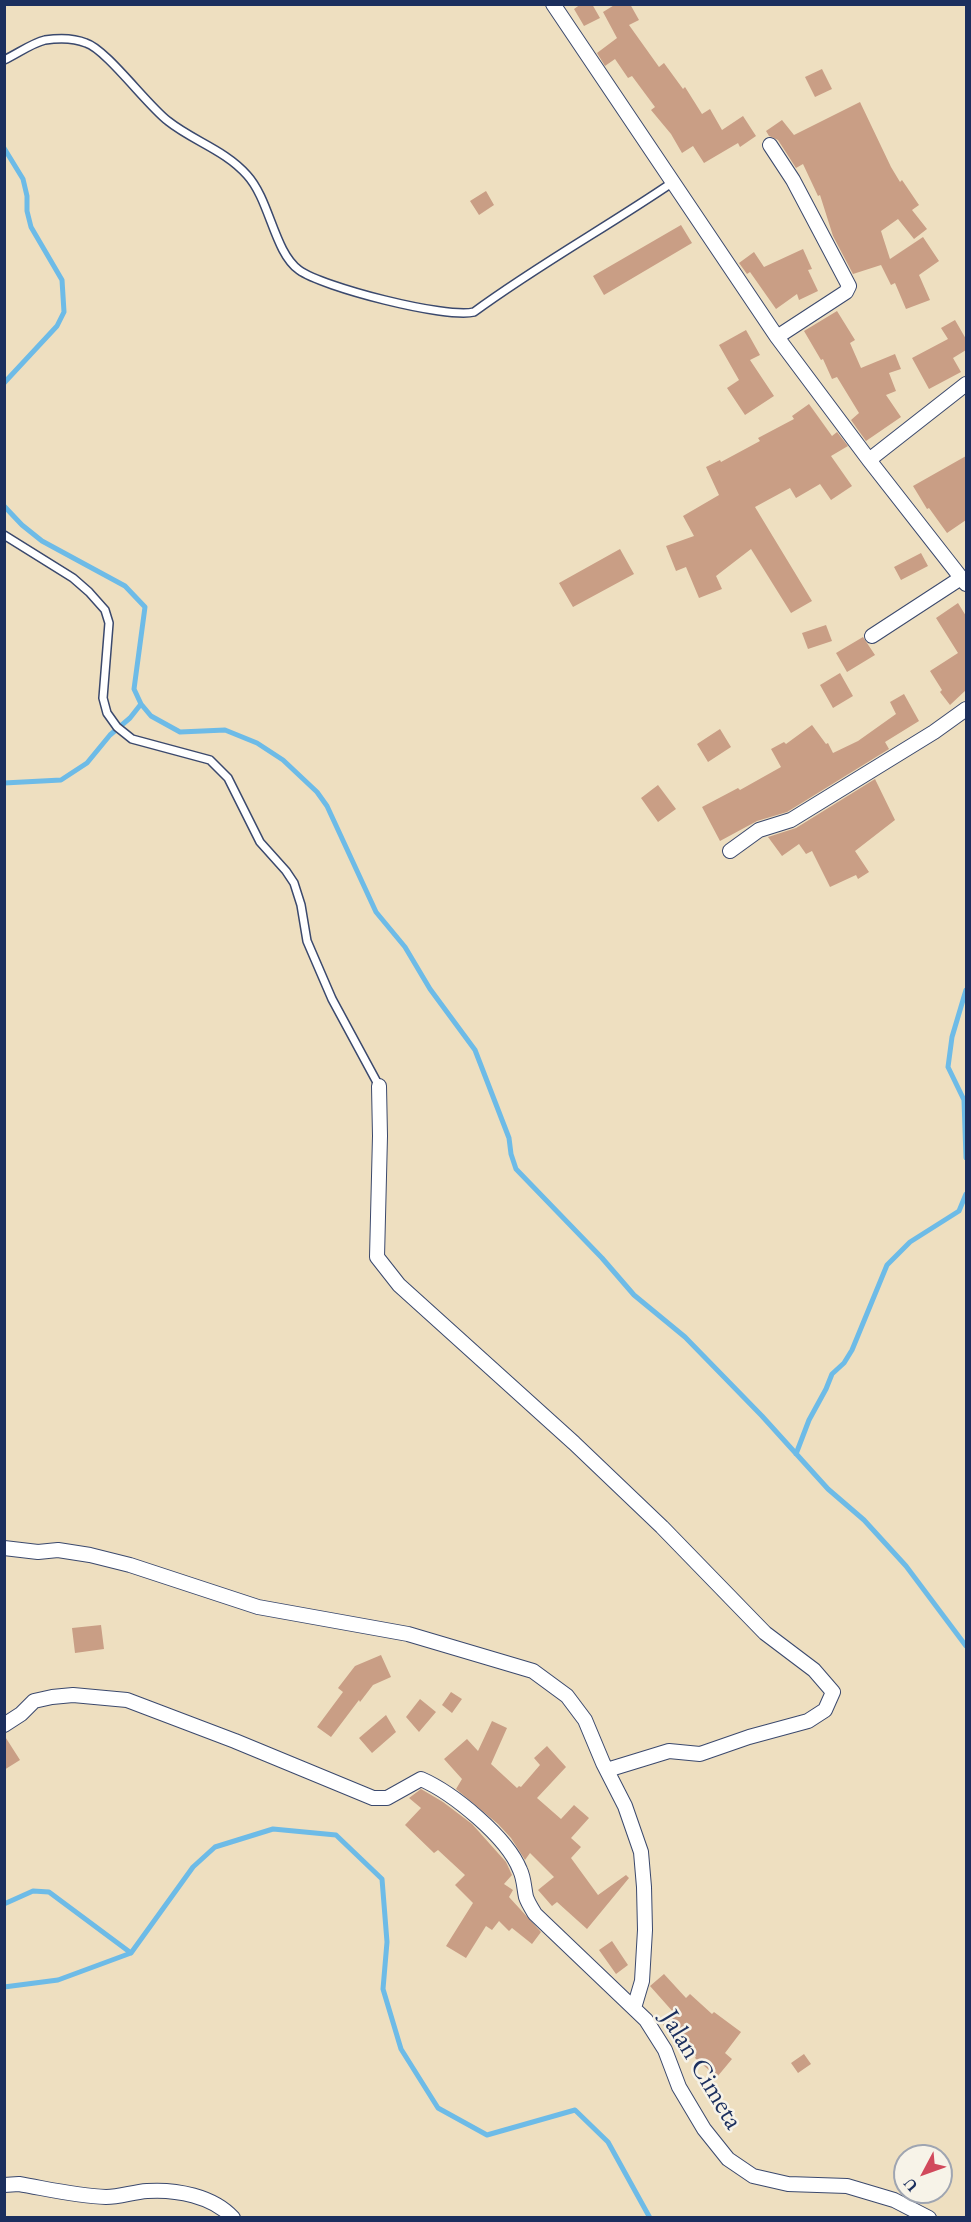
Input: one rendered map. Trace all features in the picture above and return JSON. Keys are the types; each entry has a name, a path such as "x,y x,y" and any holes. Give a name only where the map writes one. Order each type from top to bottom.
{"street":[{"path":"553,4 777,337 964,581 872,636"},
{"path":"770,145 794,180 849,286 846,292 777,337"},
{"path":"869,460 966,384"},
{"path":"730,851 759,830 791,820 934,732 966,709"},
{"path":"378,1086 380,1136 377,1257 399,1285 574,1443 662,1527 765,1634 814,1670 833,1692 825,1710 808,1721 749,1737 700,1754 669,1751 607,1770"},
{"path":"4,1548 38,1552 58,1550 90,1555 258,1607 408,1634 533,1671 567,1696 585,1720 625,1806 641,1852 645,1930 642,1981 634,2008"},
{"name":"Jalan Cimeta","path":"4,1725 21,1714 34,1701 52,1697 73,1695 127,1700 225,1737 373,1798 387,1798 421,1779 436,1785 501,1840 521,1872 526,1898 535,1914 646,2020 665,2050 679,2087 704,2129 728,2159 753,2176 788,2184 848,2186 894,2200 929,2217"},
{"path":"4,2185 19,2184 105,2197 128,2196 146,2191 170,2192 208,2199 233,2217"}],"lane":[{"path":"4,60 43,40 64,39 88,43 105,57 168,122 219,151 248,175 266,206 282,248 298,269 318,281 413,307 465,315 474,312 533,270 673,182"},
{"path":"4,535 73,578 105,610 109,623 103,698 107,713 117,727 132,739 210,760 228,778 260,842 294,883 311,950 332,999 378,1086"}],"building":[{"path":"581,4 592,4 600,18 584,26 574,9"},
{"path":"616,4 630,4 639,20 629,25 659,67 664,63 683,89 685,87 702,114 710,109 722,130 743,116 756,136 740,147 738,143 704,163 693,146 682,153 671,134 651,110 655,107 632,76 628,78 615,59 605,66 597,53 617,38 603,12"},
{"path":"822,69 832,89 815,97 805,77"},
{"path":"860,102 891,167 919,205 912,210 927,229 914,239 898,219 881,231 890,259 923,237 939,261 919,275 930,300 906,309 895,283 891,285 881,265 853,274 833,236 820,195 818,196 803,164 796,168 778,140 769,136 766,131 782,120 794,135"},
{"path":"486,191 494,205 479,215 470,201"},
{"path":"681,225 692,243 604,295 593,276"},
{"path":"803,249 812,269 808,270 818,291 799,300 797,294 776,309 750,272 747,274 739,263 754,252 764,267"},
{"path":"837,311 855,340 850,343 861,368 895,354 901,369 889,373 896,391 886,395 901,417 866,441 851,420 859,413 837,377 832,379 823,359 821,360 804,331"},
{"path":"955,320 966,339 966,350 953,358 961,372 929,389 912,358 948,339 941,328"},
{"path":"746,330 760,355 750,360 774,396 745,415 727,388 739,380 719,345"},
{"path":"809,404 832,436 837,432 848,446 831,456 852,486 831,500 820,484 796,498 790,488 755,507 812,601 791,613 751,549 716,576 722,589 699,598 686,567 676,571 666,546 694,536 683,516 719,495 706,467 720,460 721,462 760,441 758,438 794,419 792,416"},
{"path":"966,456 966,520 947,533 929,508 927,509 913,486"},
{"path":"620,549 634,574 573,607 559,583"},
{"path":"921,553 928,566 901,580 894,567"},
{"path":"958,603 966,616 966,690 950,705 940,692 942,690 930,671 958,653 936,618"},
{"path":"826,625 832,641 808,649 802,633"},
{"path":"863,637 875,655 847,672 836,653"},
{"path":"840,673 853,696 833,708 820,685"},
{"path":"904,694 919,721 885,742 889,749 787,812 757,821 720,841 702,807 738,788 740,790 781,767 771,749 784,742 786,744 812,725 826,744 828,743 833,753 858,741 896,714 890,702"},
{"path":"720,729 731,747 708,762 697,744"},
{"path":"875,779 895,820 855,851 869,872 858,879 856,875 830,887 812,851 806,854 799,844 782,856 768,837 796,828"},
{"path":"658,785 676,809 658,822 641,798"},
{"path":"101,1625 104,1649 75,1653 72,1628"},
{"path":"381,1655 391,1677 373,1685 331,1737 317,1727 343,1692 338,1688 355,1666"},
{"path":"451,1692 462,1699 452,1713 442,1705"},
{"path":"420,1699 436,1712 419,1732 406,1717"},
{"path":"386,1715 396,1732 372,1753 359,1738"},
{"path":"492,1721 507,1728 491,1764 517,1788 521,1787 540,1765 534,1758 547,1746 566,1767 537,1798 561,1819 574,1805 589,1818 571,1838 581,1847 571,1858 598,1895 626,1875 629,1878 587,1929 557,1902 552,1906 538,1890 554,1877 530,1853 525,1860 511,1838 498,1824 456,1789 462,1779 444,1759 467,1739 478,1751"},
{"path":"4,1735 20,1760 4,1770"},
{"path":"421,1789 472,1824 506,1862 512,1875 504,1884 513,1890 509,1897 541,1932 532,1944 512,1928 509,1931 499,1921 492,1930 486,1926 466,1958 446,1946 473,1903 455,1885 465,1875 438,1850 434,1853 405,1825 421,1808 409,1798"},
{"path":"612,1941 628,1965 616,1974 599,1950"},
{"path":"664,1974 686,1998 690,1994 712,2014 714,2012 741,2032 725,2053 732,2059 717,2077 663,2025 674,2013 650,1986"},
{"path":"804,2054 811,2064 798,2073 791,2063"}],"waterway":[{"path":"4,148 23,179 31,227 62,280 64,312 57,326 4,383"},
{"path":"4,506 42,541 125,586 145,607 134,689 141,704 151,716 180,732 225,730 257,743 283,760 317,792 327,806 376,912 405,947 430,989 475,1050 509,1138 516,1169 602,1258 634,1295 685,1337 762,1416 828,1489 864,1520 906,1566 966,1646"},
{"path":"4,783 61,780 87,763 110,735 130,718 141,704"},
{"path":"966,990 952,1037 948,1067 964,1100 966,1158"},
{"path":"796,1454 809,1420 832,1374 844,1363 852,1350 887,1265 910,1242 959,1211 966,1194"},
{"path":"4,1987 58,1980 131,1953 193,1867 215,1847 273,1829 336,1835 382,1879 387,1942 383,1989 401,2049 438,2108 487,2135 575,2110 608,2142 650,2218"},
{"path":"4,1904 33,1891 49,1892 131,1953"}]}
